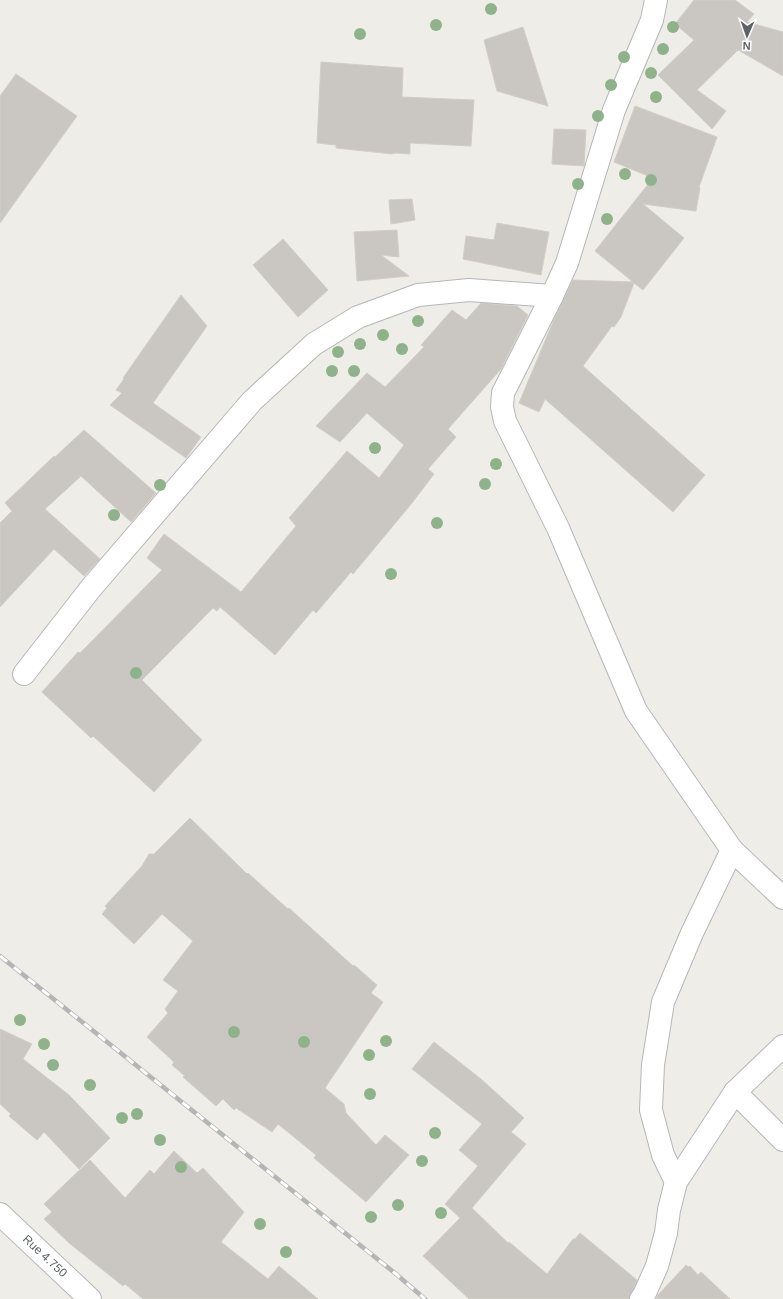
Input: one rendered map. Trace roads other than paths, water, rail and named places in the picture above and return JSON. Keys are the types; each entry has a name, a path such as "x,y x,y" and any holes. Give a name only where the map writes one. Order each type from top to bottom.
{"street":[{"path":"656,0 652,20 614,110 567,263 503,393 502,407 505,421 558,528 636,711 732,850 783,898"},
{"path":"24,674 91,588 252,401 314,344 358,317 418,295 469,290 552,296"},
{"path":"676,1182 663,1155 651,1110 653,1065 663,1002 692,933 732,850"},
{"path":"641,1299 657,1266 666,1233 669,1210 676,1182 735,1092 783,1046"},
{"path":"735,1092 783,1140"},
{"name":"Rue 4.750","path":"0,1214 90,1299"}],"railway":[{"path":"0,956 396,1274 425,1299"}]}
